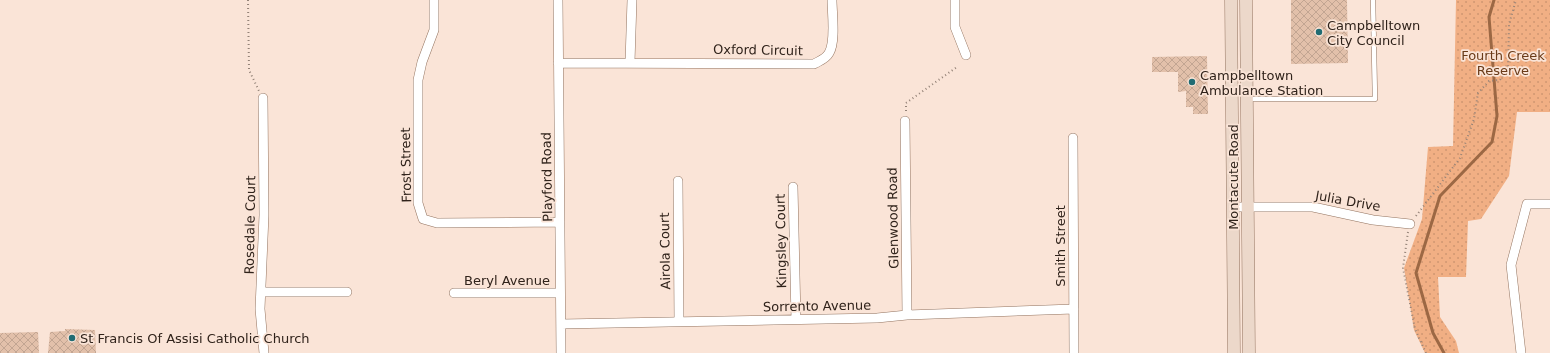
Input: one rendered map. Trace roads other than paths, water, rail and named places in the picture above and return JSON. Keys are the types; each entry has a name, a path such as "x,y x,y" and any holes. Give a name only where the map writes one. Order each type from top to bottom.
{"main road":[{"name":"Montacute Road","path":"1231,0 1234,353"},
{"name":"Montacute Road","path":"1246,0 1249,353"}],"street":[{"name":"Frost Street","path":"434,0 434,30 422,62 418,80 418,203 424,218 437,223 560,222"},
{"name":"Playford Road","path":"558,0 561,353"},
{"path":"630,62 632,0"},
{"name":"Oxford Circuit","path":"558,63 630,62 814,64 829,54 832,43 832,0"},
{"path":"955,0 955,27 966,54"},
{"name":"Rosedale Court","path":"263,98 264,215 260,310 264,353"},
{"name":"Glenwood Road","path":"905,121 907,315"},
{"name":"Smith Street","path":"1073,138 1074,353"},
{"name":"Airola Court","path":"678,181 679,321"},
{"name":"Kingsley Court","path":"793,187 796,319"},
{"path":"1521,353 1511,264 1527,204 1550,204"},
{"name":"Julia Drive","path":"1233,207 1313,207 1373,220 1410,224"},
{"path":"261,292 347,292"},
{"name":"Beryl Avenue","path":"454,293 560,292"},
{"name":"Sorrento Avenue","path":"561,324 877,318 907,315 1074,309"}],"lane":[{"path":"1247,99 1375,99 1373,0"}],"waterway":[{"path":"1444,353 1433,333 1416,273 1440,196 1492,142 1497,116 1489,17 1494,0"}],"place":[{"name":"Campbelltown City Council","path":"1319,32"},
{"name":"Campbelltown Ambulance Station","path":"1192,82"},
{"name":"St Francis Of Assisi Catholic Church","path":"72,338"}],"park label":[{"name":"Fourth Creek Reserve","path":"1503,62"}]}
